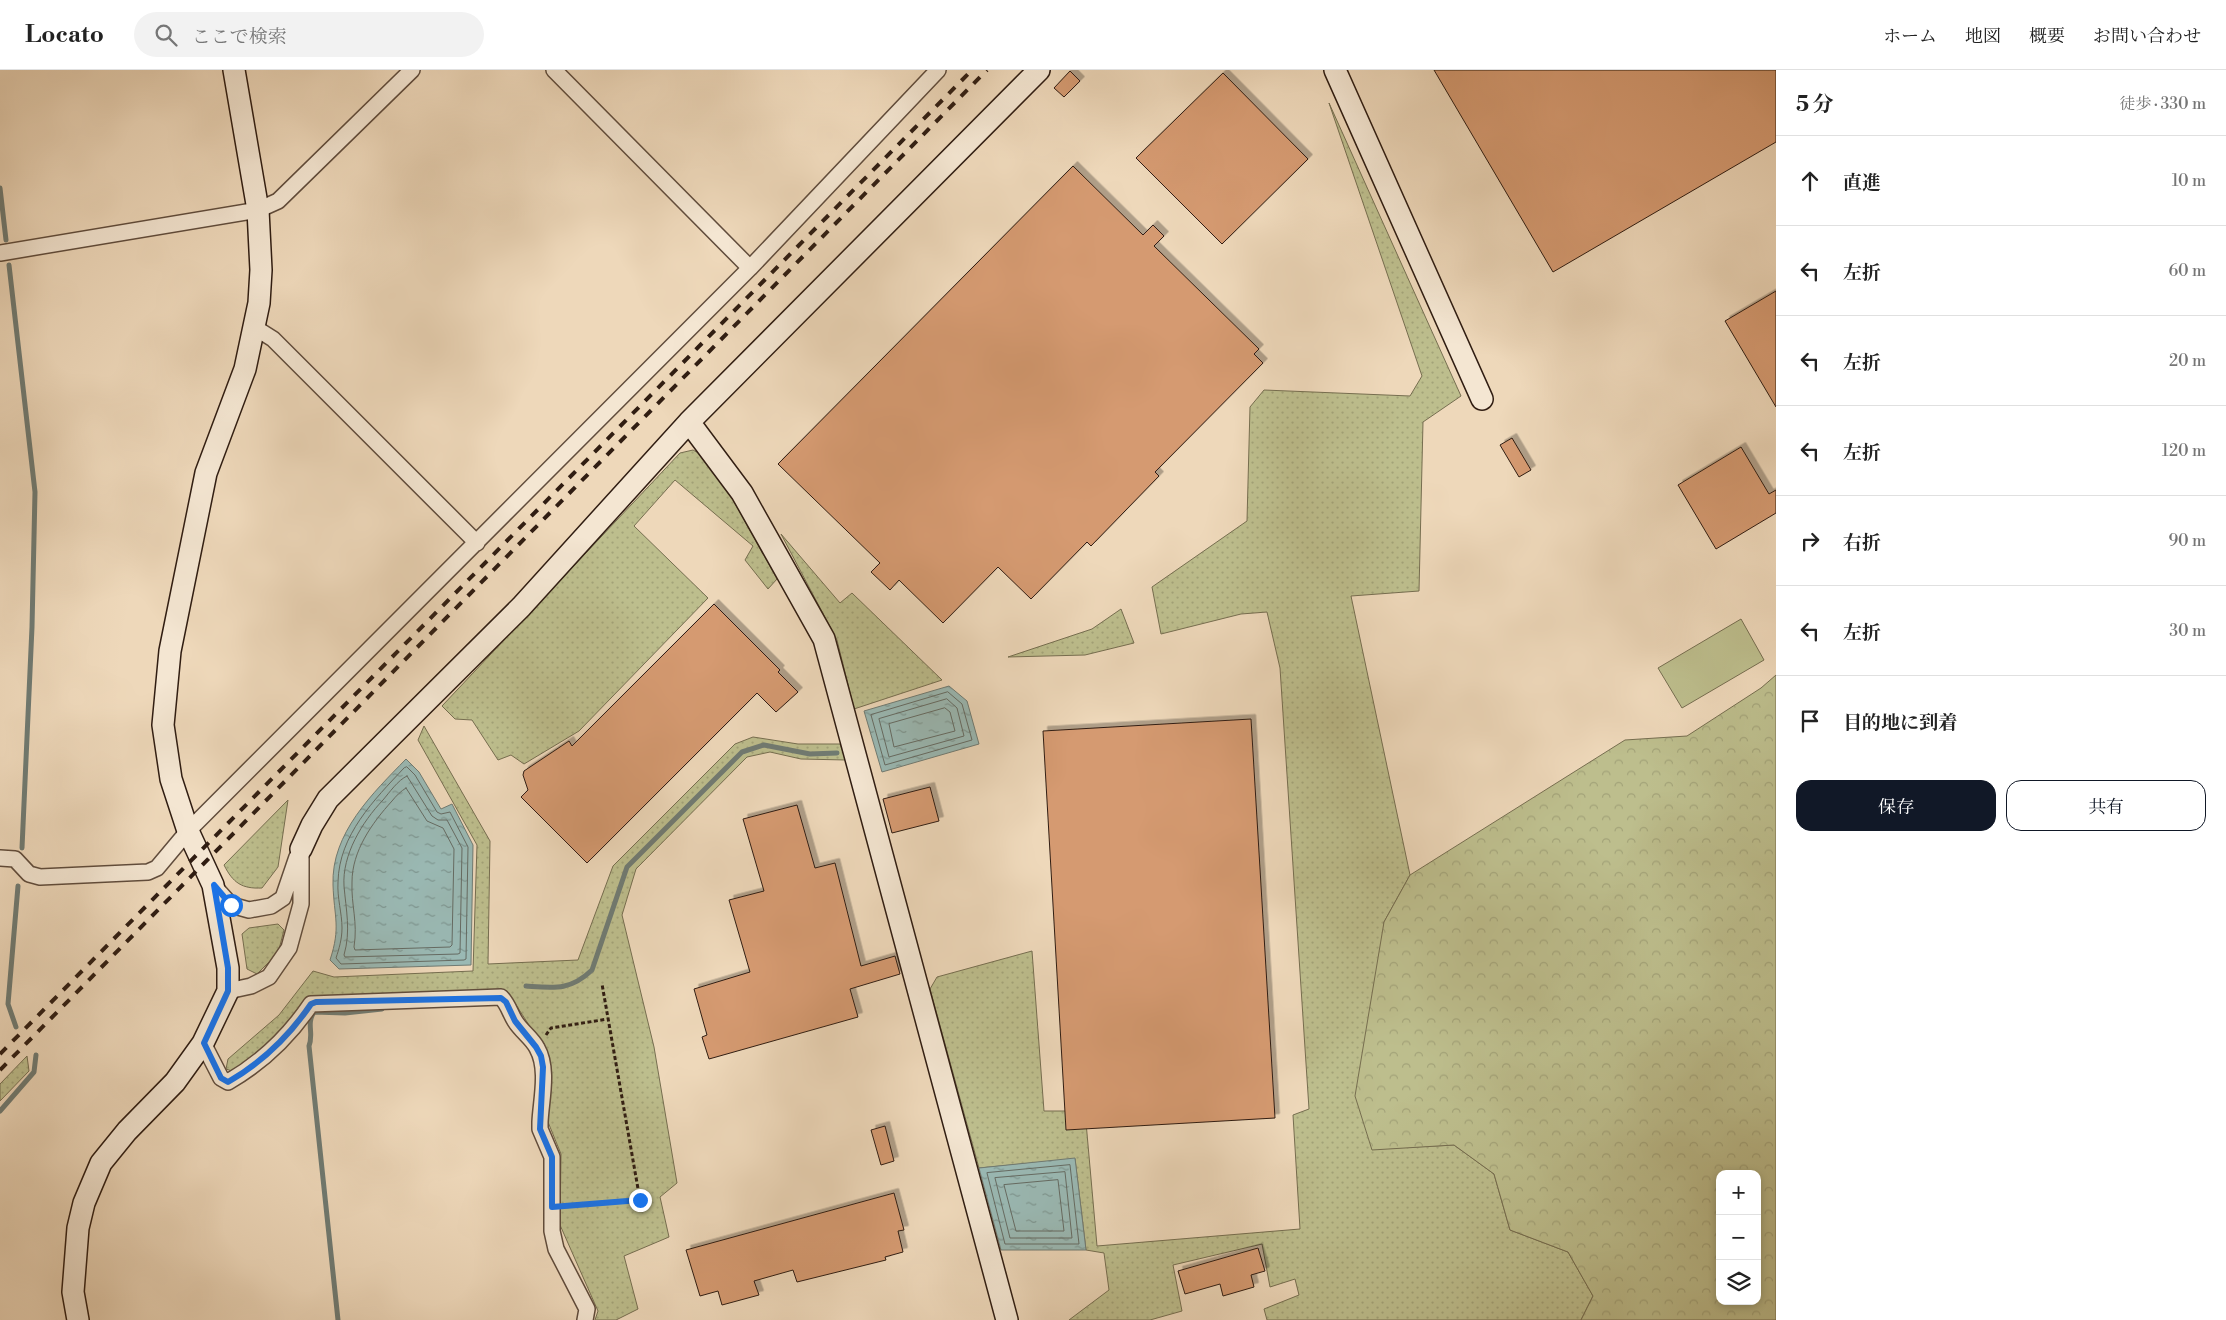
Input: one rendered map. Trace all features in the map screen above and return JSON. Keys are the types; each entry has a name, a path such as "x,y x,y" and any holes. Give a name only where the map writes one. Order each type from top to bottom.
{"street":[{"path":"234,70 258,210 261,270 259,304 245,369 206,473 170,651 163,725 170,779 188,831 214,885 231,905 249,910 271,906 283,898 300,849 328,799 521,607 689,422 1040,70"},
{"path":"0,253 258,210 278,201 412,70"},
{"path":"554,70 750,268"},
{"path":"0,858 16,859 29,874 40,877 148,872 157,868 188,831 750,268 938,70"},
{"path":"1335,70 1482,399"},
{"path":"254,327 273,339 477,543"},
{"path":"689,422 742,493 824,639 1007,1320"},
{"path":"228,991 251,986 270,977 289,948 301,904 300,849"},
{"path":"78,1320 74,1292 78,1228 84,1203 101,1163 127,1131 175,1082 204,1043 228,991 228,968 214,885"},
{"path":"204,1043 221,1078 228,1082 244,1073 276,1045 298,1024 311,1004 501,998 506,1002 515,1021 536,1047 543,1067 540,1129 552,1157 552,1231 556,1249 587,1309 585,1320"}],"path":[{"path":"552,1207 640,1200 602,984"},
{"path":"536,1047 551,1028 608,1019"}],"green space":[{"path":"1329,103 1461,396 1423,422 1419,591 1351,596 1410,875 1384,922 1373,1149 1454,1145 1494,1174 1510,1230 1568,1252 1593,1296 1581,1320 1267,1320 1264,1309 1299,1295 1295,1279 1270,1287 1262,1244 1173,1265 1182,1311 1150,1320 1069,1320 1109,1290 1104,1253 1086,1250 1075,1159 979,1168 930,989 937,977 1032,951 1044,1111 1085,1111 1097,1246 1300,1229 1293,1115 1309,1109 1280,668 1267,612 1241,614 1161,634 1152,587 1247,521 1250,407 1264,390 1410,396 1422,376"},
{"path":"693,450 711,460 777,579 768,589 745,560 753,546 675,480 634,526 708,598 579,731 524,764 511,755 498,760 472,720 455,719 442,706 680,453"},
{"path":"781,534 840,603 852,593 942,680 854,709 837,640"},
{"path":"1121,609 1134,643 1085,655 1008,657 1092,629"},
{"path":"1741,619 1764,660 1682,708 1658,668"},
{"path":"1776,675 1776,1320 1581,1320 1593,1296 1568,1252 1510,1230 1494,1174 1454,1145 1372,1150 1355,1096 1384,922 1410,875 1625,740 1687,736 1761,688"},
{"path":"424,726 490,841 488,964 578,960 613,866 735,744 753,737 798,744 840,744 846,760 801,759 770,752 747,757 636,869 622,915 654,1047 677,1183 660,1197 669,1237 624,1256 638,1309 616,1320 595,1320 598,1311 560,1225 561,1154 548,1122 549,1056 507,991 307,997 291,1023 235,1072 226,1069 228,1059 279,1015 313,971 334,977 473,971 477,845 418,740"},
{"path":"288,800 278,867 262,888 239,884 224,865"},
{"path":"278,924 284,930 278,953 257,974 247,969 242,934 249,928"},
{"path":"27,1056 29,1071 0,1101 0,1084"}],"water":[{"path":"949,686 967,701 979,744 882,772 864,711"},
{"path":"406,759 419,772 441,809 452,804 473,845 471,965 339,969 330,960 336,930 333,885 334,866 339,848 356,815"},
{"path":"1075,1158 1086,1250 1001,1250 979,1168"}],"building":[{"path":"1434,70 1776,70 1776,142 1553,272"},
{"path":"1070,71 1080,81 1064,97 1054,88"},
{"path":"1223,73 1308,159 1222,244 1136,158"},
{"path":"1073,166 1143,235 1153,225 1164,236 1154,246 1259,349 1254,354 1263,363 1155,472 1159,476 1091,546 1087,542 1031,599 998,567 943,623 899,580 890,590 871,572 880,563 778,464"},
{"path":"1776,291 1776,407 1725,321"},
{"path":"1512,438 1531,470 1519,477 1500,445"},
{"path":"1741,447 1769,494 1776,490 1776,513 1716,549 1678,485"},
{"path":"714,604 780,670 778,672 798,692 776,712 757,693 587,863 521,797 528,790 523,775 524,771 569,741 572,746"},
{"path":"1251,719 1275,1118 1066,1130 1043,731"},
{"path":"930,787 939,821 892,833 883,799"},
{"path":"797,805 815,868 835,863 861,966 895,956 900,974 850,989 858,1017 709,1059 702,1037 707,1035 694,989 750,972 729,900 764,891 743,819"},
{"path":"885,1126 894,1161 881,1165 871,1130"},
{"path":"894,1193 904,1230 898,1231 903,1252 885,1257 886,1260 797,1282 793,1270 754,1281 759,1295 722,1305 718,1291 700,1296 686,1250"},
{"path":"1258,1248 1265,1271 1251,1275 1254,1287 1223,1296 1220,1284 1185,1294 1178,1271"}],"waterway":[{"path":"0,188 6,240"},
{"path":"9,265 35,492 32,627 22,848"},
{"path":"526,986 561,987 576,982 592,970 627,867 742,752 764,745 810,754 837,753"},
{"path":"16,1027 8,1004 18,886"},
{"path":"338,1320 309,1046 311,1037 310,1025 314,1012 345,1013 382,1009"},
{"path":"0,1111 34,1072 36,1055"}],"railway":[{"path":"0,1054 972,70"},
{"path":"0,1070 987,70"}],"route":[{"path":"231,905 214,885 228,968 228,991 204,1043 221,1078 228,1082 244,1073 298,1024 311,1004 316,1002 501,998 506,1002 515,1021 541,1056 543,1067 540,1129 552,1157 552,1207 640,1200"}]}
